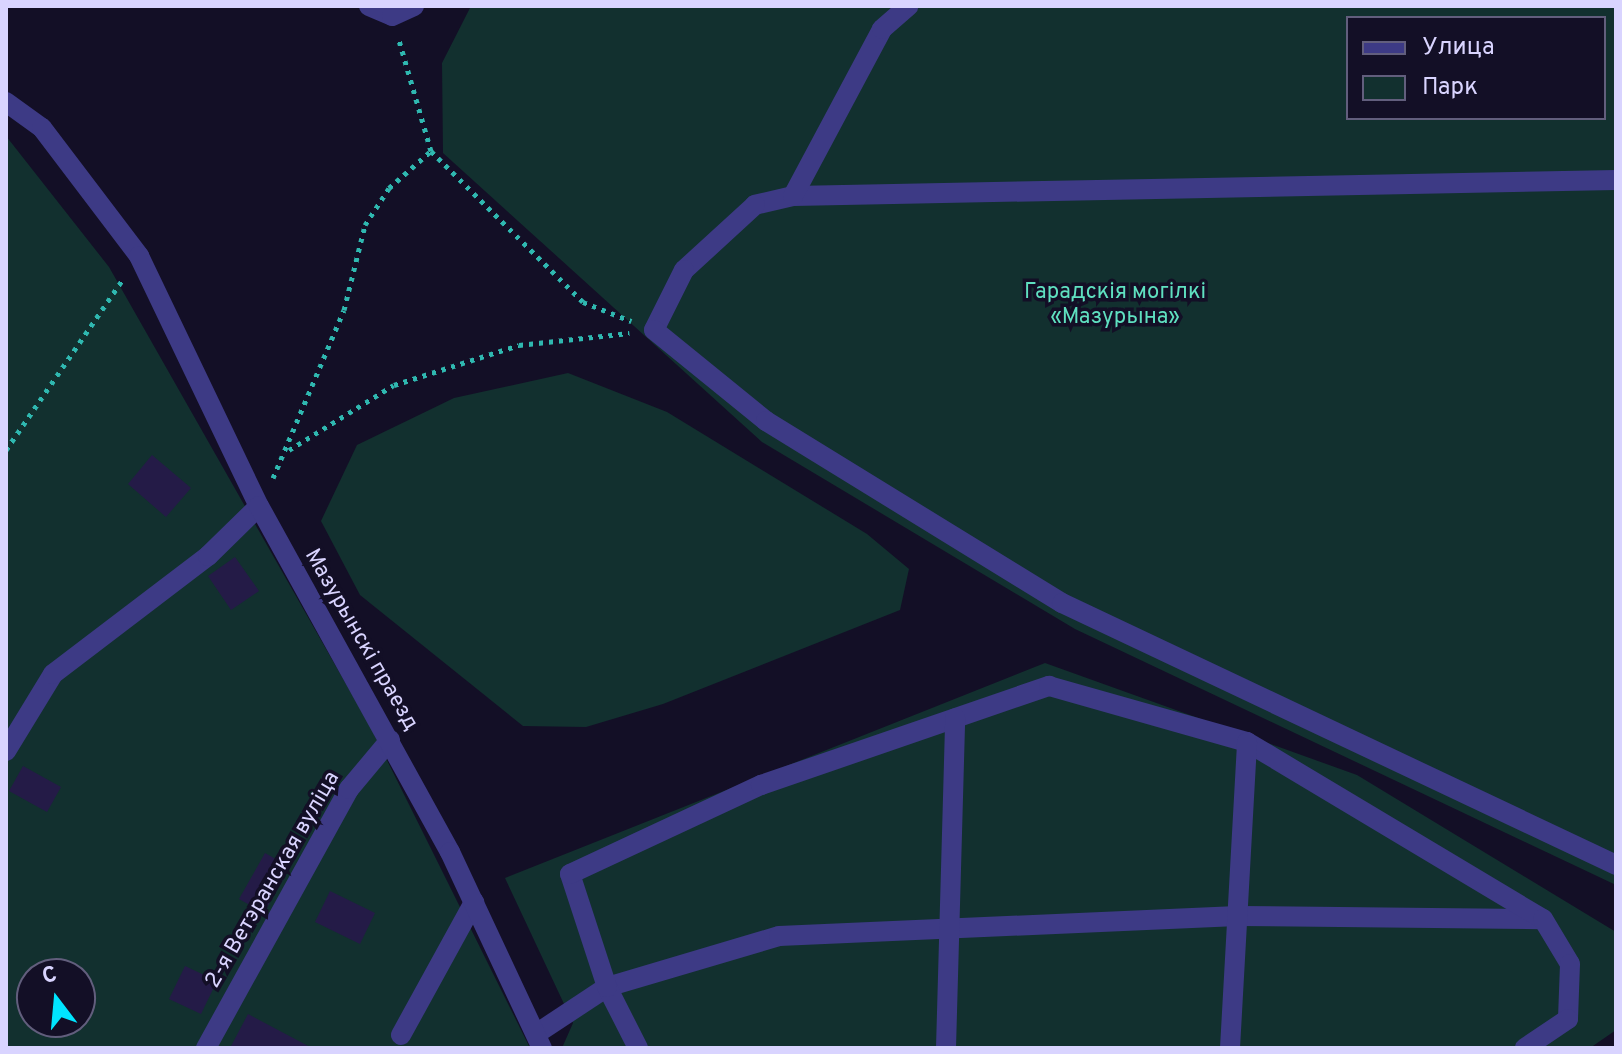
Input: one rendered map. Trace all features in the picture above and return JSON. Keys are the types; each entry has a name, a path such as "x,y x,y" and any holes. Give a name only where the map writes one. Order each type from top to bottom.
{"street":[{"path":"369,6 392,16 414,6"},
{"path":"793,196 882,29 908,6"},
{"name":"Мазурынскі праезд","path":"6,102 42,128 139,256 259,506 390,740 474,902 539,1041"},
{"path":"1616,180 793,196 755,205 684,270 654,330 766,421 1062,603 1616,865"},
{"path":"6,751 53,674 208,556 259,506"},
{"path":"638,1048 607,987 570,874 761,785 1049,686 1247,742 1543,919 1570,964 1568,1019 1525,1048"},
{"path":"946,1048 955,718"},
{"name":"2-я Ветэранская вуліца","path":"206,1048 349,789 390,740"},
{"path":"1230,1048 1247,742"},
{"path":"401,1035 474,902"},
{"path":"539,1041 607,987 779,936 951,925 1238,916 1543,919"}],"path":[{"path":"392,16 431,151 583,302 654,330"},
{"path":"259,506 287,451 344,310 365,225 389,188 431,151"},
{"path":"6,450 139,256"},
{"path":"287,451 394,385 519,345 654,330"}],"green space":[{"name":"Гарадскія могілкі «Мазурына»","path":"471,6 1616,6 1616,885 1075,629 762,442 443,153 442,63"},
{"path":"6,136 109,267 371,728 530,1048 6,1048"},
{"path":"568,373 667,412 867,534 909,569 900,610 663,704 586,727 523,726 360,595 321,521 357,445 454,398"},
{"path":"1045,663 1357,775 1616,932 1616,1030 1590,1048 562,1048 573,1023 505,878"}],"building":[{"path":"152,455 191,488 166,517 128,484"},
{"path":"235,557 259,591 231,610 208,576"},
{"path":"23,766 61,787 47,812 9,791"},
{"path":"265,853 290,867 264,913 239,899"},
{"path":"330,891 375,913 360,944 315,922"},
{"path":"185,966 217,981 201,1014 169,999"},
{"path":"248,1014 312,1048 230,1048"}]}
